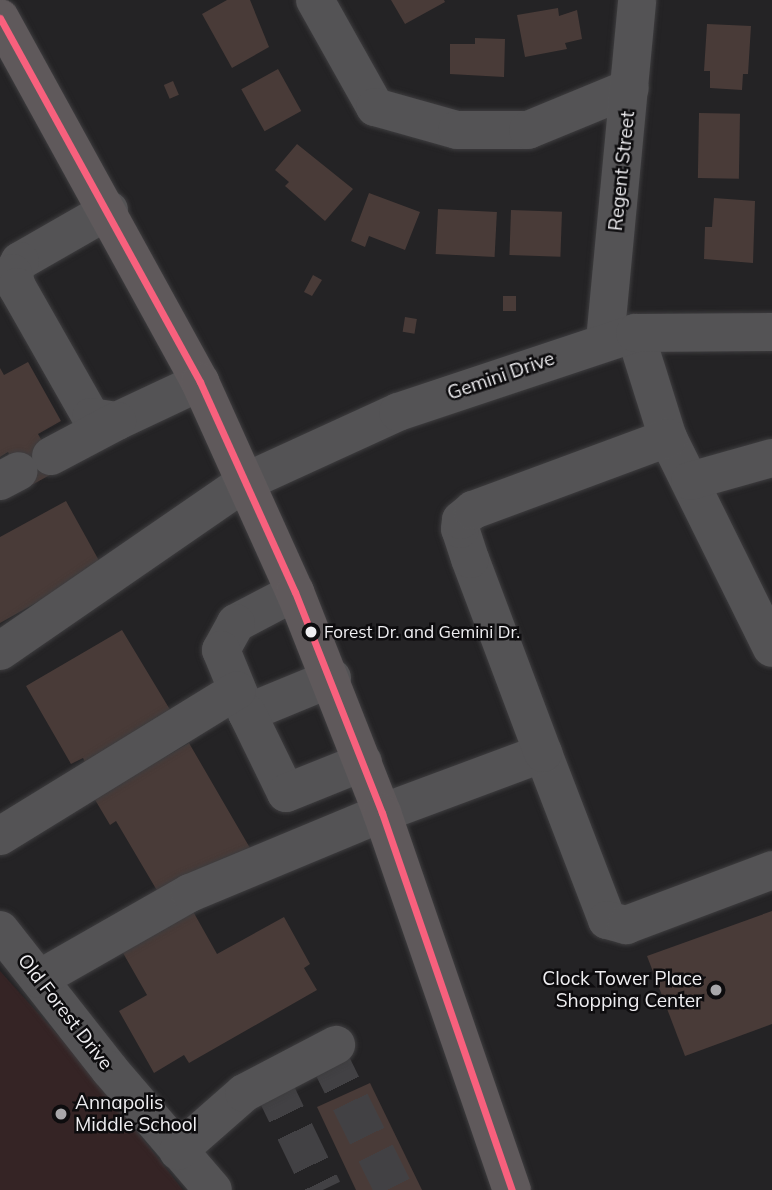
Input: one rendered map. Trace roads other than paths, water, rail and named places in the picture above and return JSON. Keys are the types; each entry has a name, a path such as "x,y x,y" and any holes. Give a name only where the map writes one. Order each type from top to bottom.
{"main road":[{"path":"3,29 109,210 200,382 295,592 332,678 382,813 512,1190"}],"street":[{"path":"315,0 376,107 457,130 528,130 630,88"},
{"name":"Regent Street","path":"620,337 630,88 637,0"},
{"path":"109,210 20,261 6,277 91,418 117,421"},
{"name":"Gemini Drive","path":"0,651 245,482 398,412 620,337 772,332"},
{"path":"620,337 772,648"},
{"path":"23,469 200,382"},
{"path":"668,438 472,510 461,520 460,529 607,920 626,925 772,870"},
{"path":"690,481 772,458"},
{"path":"295,592 236,623 221,650 286,793 363,762"},
{"path":"0,836 242,701 332,678"},
{"path":"39,979 190,893 382,813 543,753"},
{"name":"Old Forest Drive","path":"0,930 178,1151 214,1190"},
{"path":"178,1151 244,1093 336,1045"}],"tunnel":[{"path":"325,1051 394,1190"},
{"path":"270,1080 323,1190"}],"place":[{"name":"Forest Dr. and Gemini Dr.","path":"311,632"},
{"name":"Clock Tower Place Shopping Center","path":"716,990"},
{"name":"Annapolis Middle School","path":"61,1114"}]}
